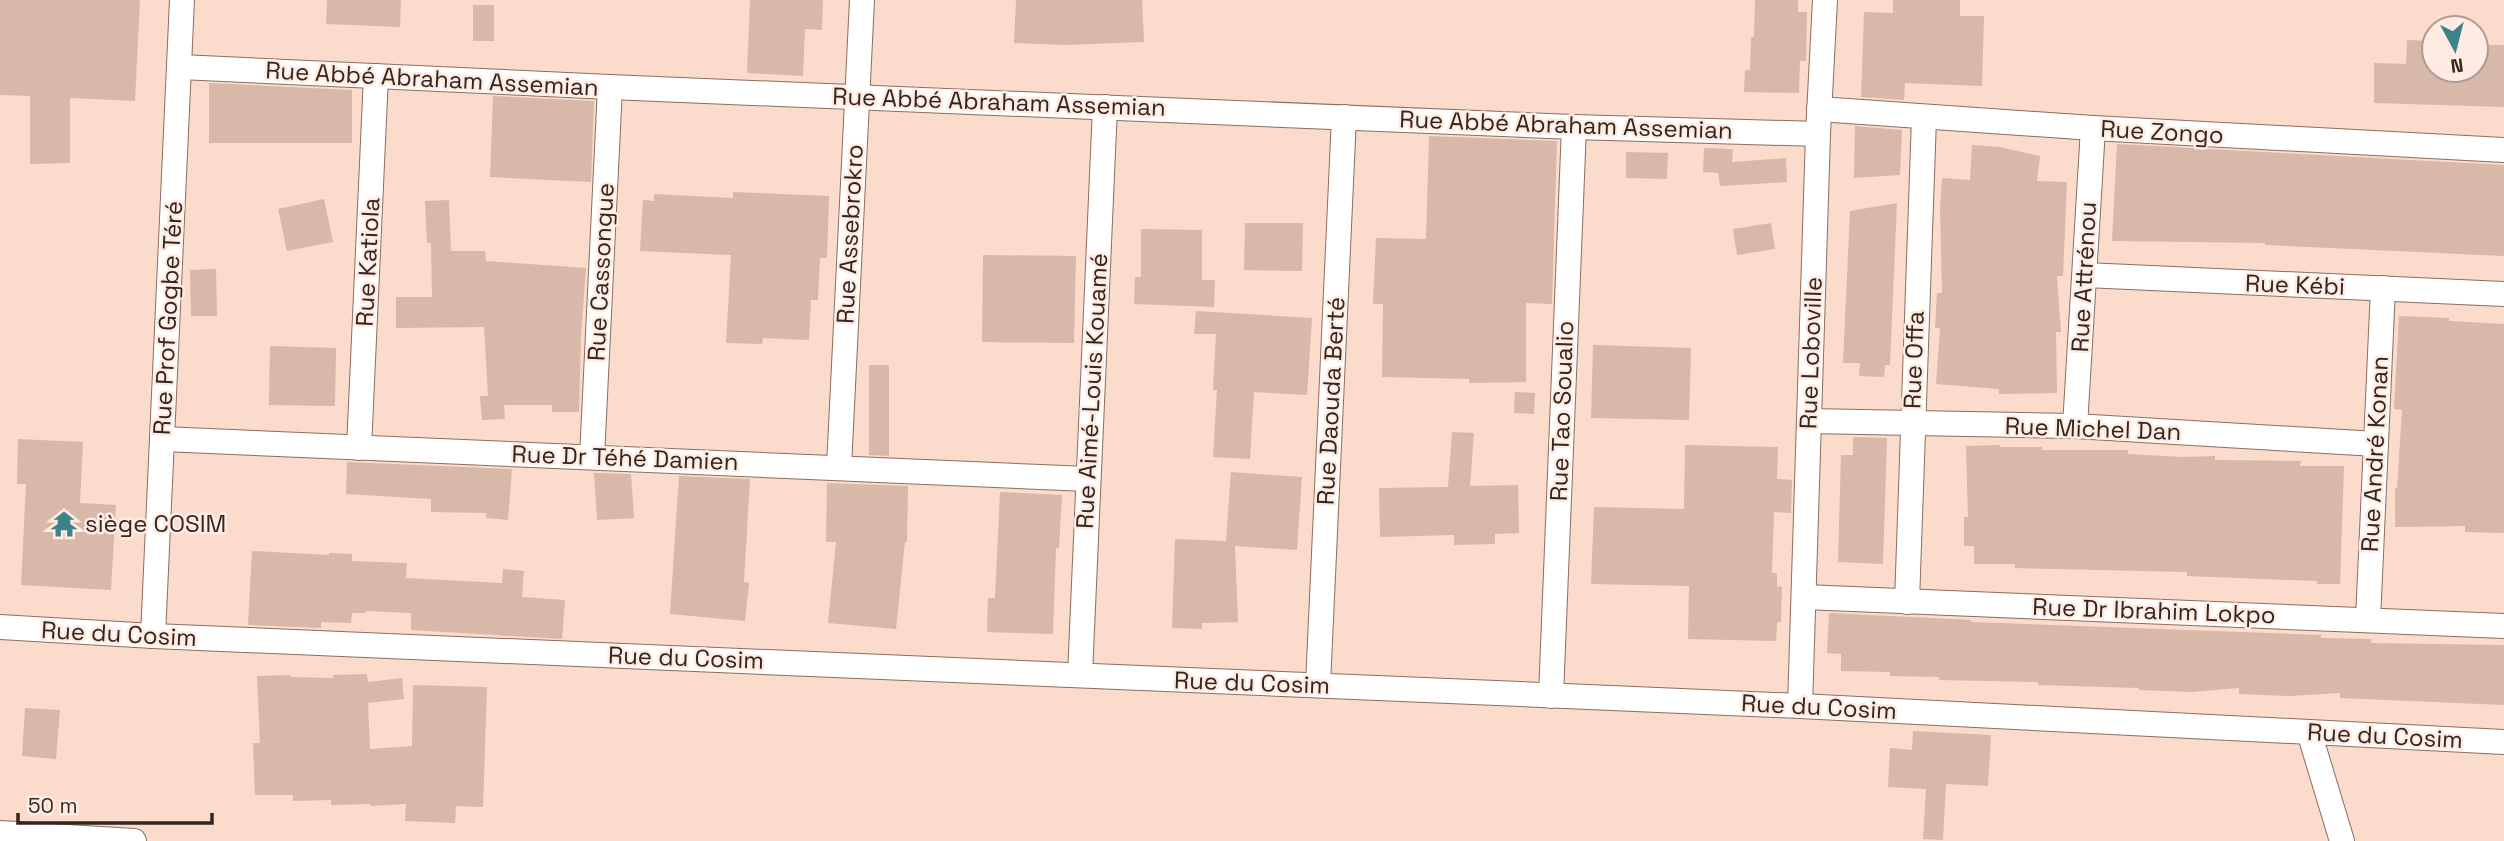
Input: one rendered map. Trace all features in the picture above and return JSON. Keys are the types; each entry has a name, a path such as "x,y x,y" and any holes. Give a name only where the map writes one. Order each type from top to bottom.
{"street":[{"name":"Rue Prof Gogbe Téré","path":"153,636 182,0"},
{"name":"Rue Assebrokro","path":"839,467 862,0"},
{"name":"Rue Loboville","path":"1800,706 1818,134 1825,0"},
{"name":"Rue Abbé Abraham Assemian","path":"180,67 1574,127 1818,134"},
{"name":"Rue Katiola","path":"359,448 376,76"},
{"name":"Rue Cassongue","path":"592,457 610,87"},
{"name":"Rue Aimé-Louis Kouamé","path":"1080,675 1105,107"},
{"name":"Rue Zongo","path":"1819,109 1924,118 2504,150"},
{"name":"Rue Daouda Berté","path":"1318,685 1344,117"},
{"name":"Rue Offa","path":"1907,602 1924,118"},
{"name":"Rue Tao Soualio","path":"1551,696 1574,127"},
{"name":"Rue Attrénou","path":"2075,426 2092,128"},
{"name":"Rue Kébi","path":"2085,275 2504,294"},
{"name":"Rue André Konan","path":"2368,620 2384,288"},
{"name":"Rue Michel Dan","path":"1809,421 2075,426 2376,444"},
{"name":"Rue Dr Téhé Damien","path":"162,439 1088,479"},
{"name":"Rue Dr Ibrahim Lokpo","path":"1804,597 2504,626"},
{"name":"Rue du Cosim","path":"0,627 153,636 1800,706 2504,742"},
{"path":"2309,732 2342,841"},
{"path":"0,833 119,841"}],"building":[{"path":"0,0 140,0 135,101 70,98 70,163 30,164 30,96 0,95"},
{"path":"327,0 401,0 400,27 326,24"},
{"path":"750,0 823,0 822,30 805,29 803,76 747,73"},
{"path":"1016,0 1142,0 1144,42 1065,45 1014,43"},
{"path":"1755,0 1798,0 1798,12 1807,12 1806,61 1800,61 1799,93 1744,92 1745,70 1750,70 1751,37 1754,37"},
{"path":"1893,0 1960,0 1960,16 1984,16 1982,86 1905,83 1904,100 1861,97 1864,12 1893,13"},
{"path":"473,5 494,5 494,41 473,41"},
{"path":"2407,40 2420,40 2420,84 2490,84 2490,45 2504,45 2504,107 2374,103 2374,63 2406,64"},
{"path":"209,83 352,90 352,143 209,143"},
{"path":"493,96 594,101 591,182 490,177"},
{"path":"1855,126 1902,130 1900,175 1854,178"},
{"path":"1429,136 1557,141 1552,304 1526,303 1526,382 1469,383 1469,379 1382,377 1383,304 1373,304 1376,238 1426,239"},
{"path":"2117,144 2504,165 2504,256 2265,243 2112,241"},
{"path":"1972,145 2000,147 2040,156 2037,181 2067,182 2063,276 2057,276 2061,332 2056,332 2057,393 1999,394 1999,389 1936,384 1940,328 1935,328 1937,293 1942,293 1942,178 1970,180"},
{"path":"1704,148 1733,149 1732,162 1786,158 1787,182 1720,186 1718,173 1703,172"},
{"path":"1626,152 1668,153 1667,179 1626,178"},
{"path":"733,192 829,196 827,258 820,258 818,300 811,300 809,340 763,338 762,344 726,343 731,255 640,251 643,200 654,201 654,194 733,198"},
{"path":"324,199 333,242 287,251 278,209"},
{"path":"449,200 451,251 485,251 486,261 586,268 579,412 552,412 552,405 504,405 505,419 482,420 480,396 488,396 484,327 396,328 396,297 432,297 431,243 427,243 425,201"},
{"path":"1897,203 1890,365 1885,365 1884,377 1859,376 1860,363 1843,363 1850,211"},
{"path":"1245,223 1303,223 1302,271 1244,270"},
{"path":"1771,223 1775,249 1737,255 1733,229"},
{"path":"1141,229 1202,230 1202,280 1215,280 1214,307 1134,304 1135,277 1141,277"},
{"path":"983,255 1076,256 1074,343 982,342"},
{"path":"216,269 217,316 191,316 190,270"},
{"path":"1196,311 1312,318 1307,395 1254,392 1250,459 1213,457 1217,390 1213,390 1216,334 1194,334"},
{"path":"2399,316 2504,324 2504,533 2465,532 2465,526 2395,527 2395,488 2402,410 2394,409"},
{"path":"1593,345 1691,348 1689,420 1591,418"},
{"path":"270,346 336,348 335,406 269,405"},
{"path":"869,365 889,365 889,456 869,455"},
{"path":"1515,392 1535,393 1534,414 1514,413"},
{"path":"1452,432 1474,433 1470,486 1518,485 1519,533 1495,534 1495,544 1454,545 1454,535 1380,537 1379,488 1448,487"},
{"path":"1853,437 1887,438 1883,564 1838,562 1841,455 1853,455"},
{"path":"18,439 83,442 80,503 116,505 111,590 21,585 26,484 17,484"},
{"path":"1685,445 1778,447 1777,479 1792,480 1791,513 1774,512 1772,573 1777,573 1777,587 1782,586 1781,622 1777,622 1776,641 1688,639 1689,586 1591,584 1594,507 1684,509"},
{"path":"1966,446 2042,447 2042,450 2128,450 2128,454 2215,456 2215,460 2301,461 2300,466 2344,466 2340,584 2187,576 2187,572 2015,568 2015,564 1974,564 1974,546 1964,546 1964,517 1968,517"},
{"path":"347,462 512,469 508,520 486,518 486,513 431,512 431,499 346,494"},
{"path":"1231,472 1302,477 1297,550 1235,546 1238,622 1202,623 1202,629 1172,628 1175,539 1226,541"},
{"path":"594,473 631,474 634,518 597,520"},
{"path":"679,476 750,479 744,582 749,583 745,621 670,614"},
{"path":"827,483 908,486 907,542 896,629 828,623 836,542 826,542"},
{"path":"1000,492 1062,495 1059,548 1056,548 1053,634 987,632 988,598 995,598"},
{"path":"252,551 352,554 352,561 407,563 406,578 502,583 503,569 524,571 522,597 565,600 562,639 411,630 411,613 352,613 351,623 321,622 321,628 248,625"},
{"path":"1829,613 1971,622 2321,635 2321,638 2371,639 2371,643 2504,645 2504,705 2340,698 2340,693 2290,696 2239,694 2239,688 2192,692 2038,685 2038,682 1939,680 1939,677 1890,676 1890,672 1841,671 1841,654 1827,653"},
{"path":"367,674 368,682 402,678 404,699 368,703 370,749 412,746 413,685 487,687 483,807 456,806 455,823 405,821 406,804 331,805 331,800 293,801 293,795 255,795 253,743 260,743 257,676 333,678 333,675"},
{"path":"25,708 60,710 56,759 22,756"},
{"path":"1913,731 1991,735 1988,786 1946,784 1943,840 1923,839 1926,789 1888,787 1890,748 1912,750"}],"place":[{"name":"siège COSIM","path":"64,524"}]}
